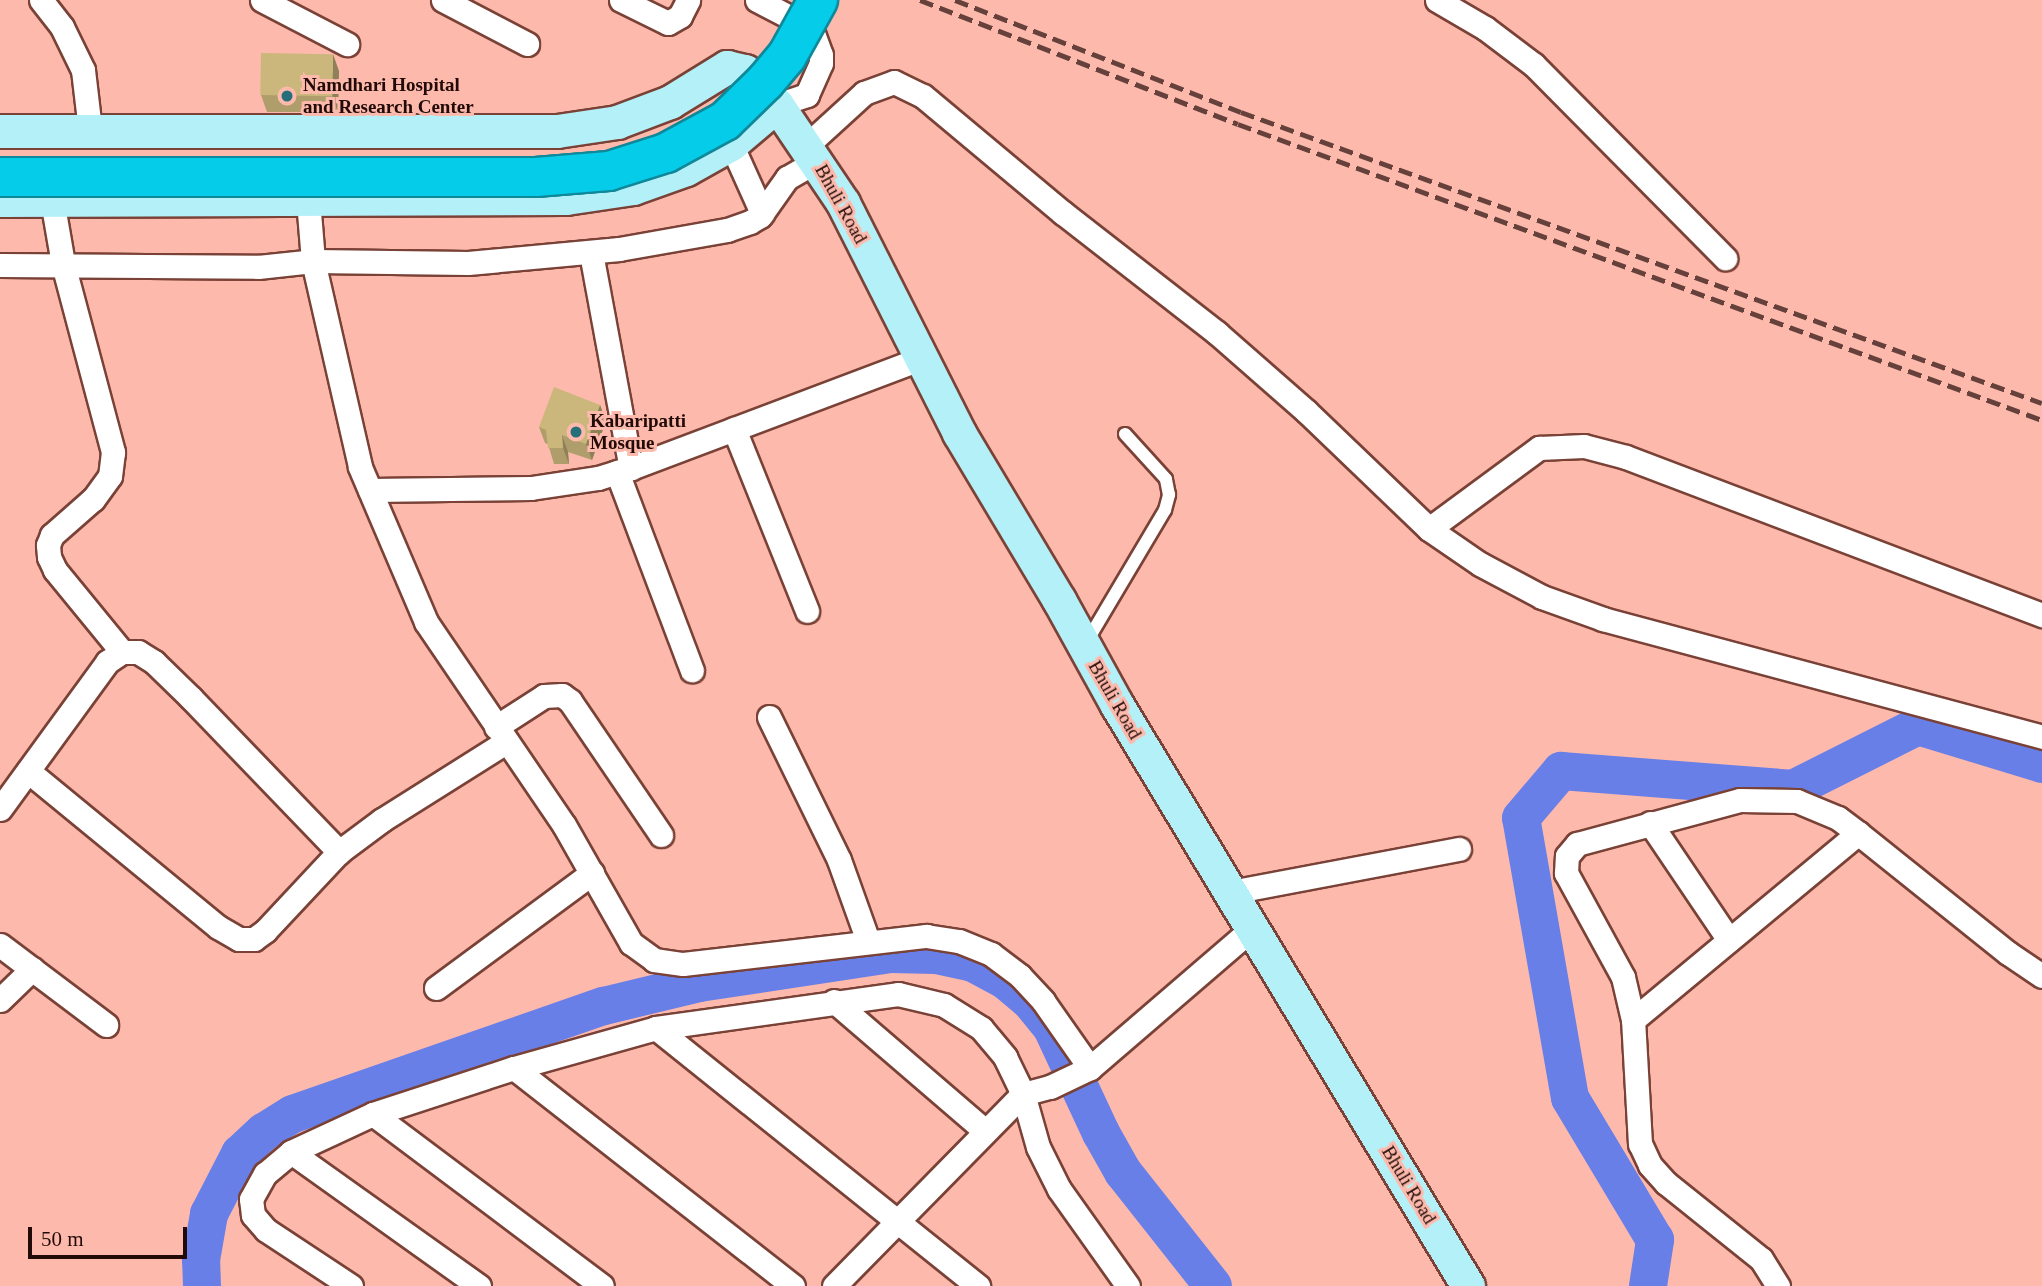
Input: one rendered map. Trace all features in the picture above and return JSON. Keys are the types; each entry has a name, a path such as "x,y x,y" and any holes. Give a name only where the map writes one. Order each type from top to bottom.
{"highway":[{"path":"0,157 541,158 600,152 643,141 677,126 708,106 758,57 792,0"},
{"path":"0,177 536,177 609,171 666,153 725,121 765,82 786,56 818,0"}],"main road":[{"name":"Bhuli Road","path":"0,131 557,131 617,122 646,112 727,67 745,71 777,105 843,203 959,433 1468,1286"},
{"path":"0,200 506,200 580,196 634,188 696,164 731,144 777,105"}],"street":[{"path":"41,0 62,27 83,70 90,130"},
{"path":"262,0 347,44"},
{"path":"443,0 527,44"},
{"path":"621,0 668,23 680,16 688,0"},
{"path":"757,0 801,23 814,36 821,55 821,64 807,95 777,105"},
{"path":"1437,0 1485,28 1534,65 1725,258"},
{"path":"0,265 258,267 313,261 468,262 591,253 727,230 750,222 762,213 787,178 864,93 894,82 923,96 1063,213 1217,332 1306,411 1429,529 1480,564 1542,597 1603,620 2042,737"},
{"path":"731,144 762,213"},
{"path":"52,200 63,264 113,452 110,476 93,499 52,535 48,545 49,557 55,569 122,652"},
{"path":"308,200 313,261 360,467 426,622 564,825 631,943 654,960 683,964 926,936 959,942 991,954 1020,976 1043,1001 1086,1070"},
{"path":"591,253 624,470 692,670"},
{"path":"370,490 531,488 624,470 920,359"},
{"path":"734,429 807,611"},
{"path":"1429,529 1539,448 1584,446 1626,457 2042,615"},
{"path":"0,809 107,662 122,652 138,652 154,662 339,852"},
{"path":"28,771 218,928 239,939 254,939 265,931 339,852 501,735 544,696 555,693 570,701 661,835"},
{"path":"769,717 839,860 868,941"},
{"path":"1777,1286 1761,1259 1673,1189 1650,1165 1640,1144 1633,1020 1623,977 1566,873 1567,856 1577,844 1740,800 1797,801 1838,818 2008,953 2042,976"},
{"path":"1650,823 1729,940"},
{"path":"1633,1020 1858,833"},
{"path":"1231,892 1460,849"},
{"path":"436,988 592,873"},
{"path":"834,1286 1023,1094 1050,1087 1086,1070 1253,928"},
{"path":"0,945 106,1025"},
{"path":"0,1000 32,969"},
{"path":"351,1286 266,1230 253,1215 251,1199 265,1174 291,1152 373,1114 514,1068 656,1028 898,994 944,1005 981,1028 1005,1057 1023,1094 1038,1147 1059,1189 1128,1286"},
{"path":"834,1002 985,1131"},
{"path":"656,1028 978,1286"},
{"path":"514,1068 793,1286"},
{"path":"373,1114 602,1286"},
{"path":"291,1152 479,1286"}],"lane":[{"path":"1084,646 1166,510 1169,495 1166,480 1156,466 1125,434"}],"building":[{"path":"261,53 333,54 332,96 260,95"},
{"path":"554,387 600,405 586,444 562,435 563,448 548,448 546,430 539,427"}],"waterway":[{"path":"1648,1286 1655,1240 1570,1098 1521,818 1561,771 1793,789 1918,726 2042,764"},
{"path":"202,1286 201,1260 209,1214 240,1154 264,1132 293,1114 604,1006 699,983 891,954 936,955 973,963 1005,980 1031,1002 1052,1028 1101,1133 1123,1172 1213,1286"}],"railway":[{"path":"920,0 1238,124 2042,420"},
{"path":"955,0 1241,112 2042,403"}],"place":[{"name":"Namdhari Hospital and Research Center","path":"287,96"},
{"name":"Kabaripatti Mosque","path":"576,432"}]}
